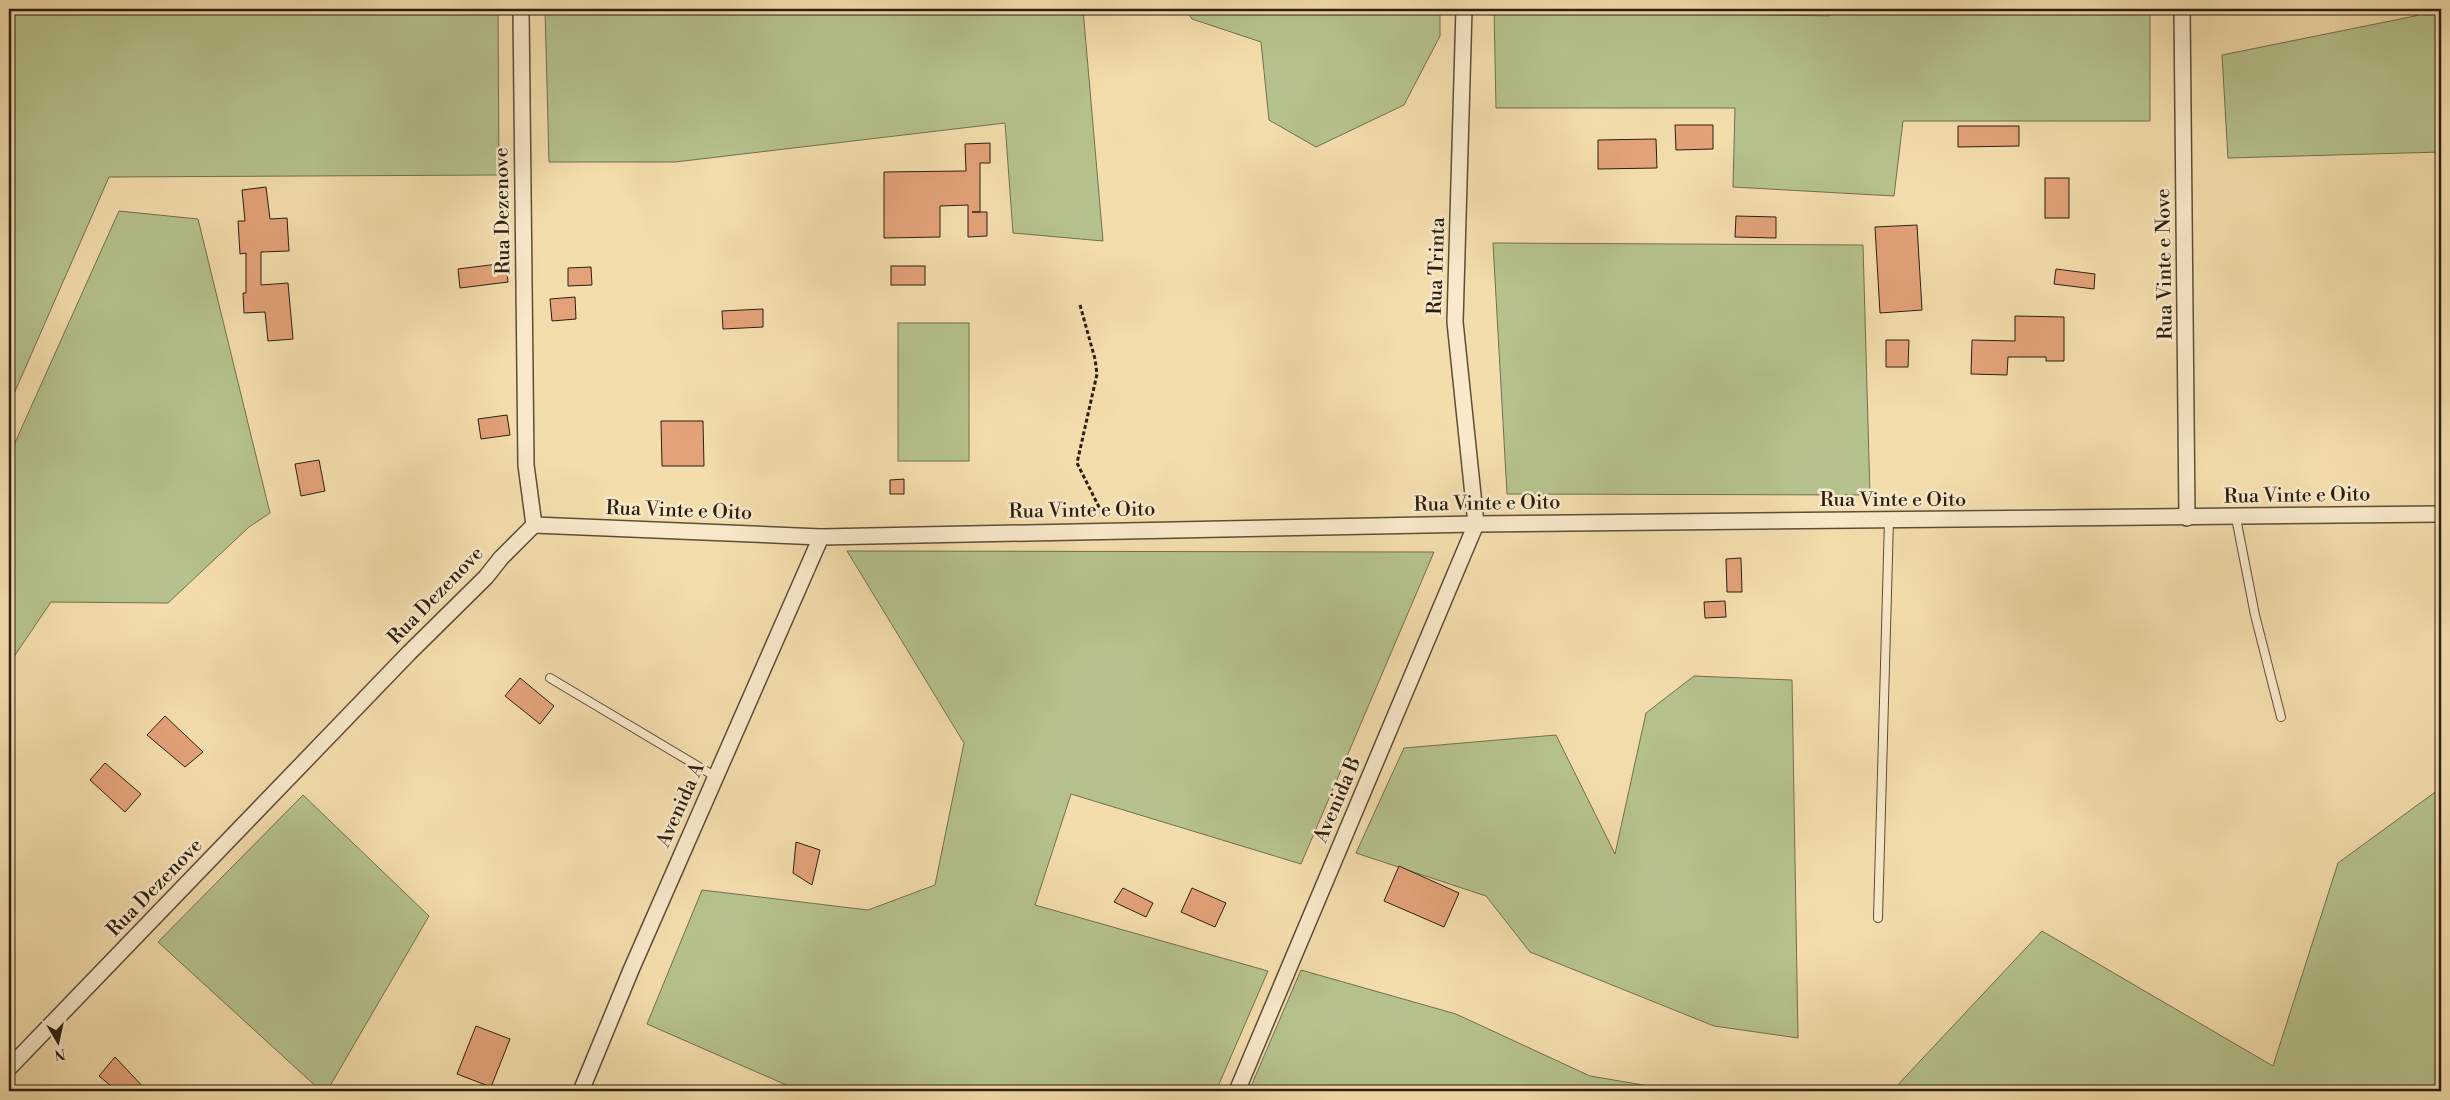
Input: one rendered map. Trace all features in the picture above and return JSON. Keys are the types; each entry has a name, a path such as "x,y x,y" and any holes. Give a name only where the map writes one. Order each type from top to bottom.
{"street":[{"name":"Rua Dezenove","path":"9,1068 409,652 486,577 534,525 526,465 521,9"},
{"name":"Rua Trinta","path":"1464,9 1455,322 1476,524"},
{"name":"Rua Vinte e Nove","path":"2182,9 2187,518"},
{"name":"Rua Vinte e Oito","path":"534,525 821,536 1476,524 2236,518 2441,514"},
{"name":"Avenida B","path":"1237,1091 1476,524"},
{"name":"Avenida A","path":"581,1091 631,970 821,536"}],"lane":[{"path":"2236,518 2255,615 2281,717"},
{"path":"1878,918 1889,520"},
{"path":"550,678 716,777"}],"path":[{"path":"1080,305 1096,359 1096,374 1078,463 1101,511 1099,531"}],"green space":[{"path":"9,9 498,9 499,175 109,177 9,405"},
{"path":"545,9 1083,9 1103,241 1013,233 1005,123 675,162 549,162"},
{"path":"1186,9 1440,9 1440,36 1404,105 1316,147 1269,120 1261,42 1192,19"},
{"path":"1494,9 1829,16 1829,9 2150,9 2150,121 1903,121 1894,196 1733,187 1735,108 1496,108"},
{"path":"2430,9 2441,9 2441,152 2228,158 2222,55 2415,16"},
{"path":"119,211 198,219 270,513 249,527 168,603 51,602 9,664 9,456"},
{"path":"1493,243 1863,245 1870,495 1507,494"},
{"path":"898,323 969,323 969,461 898,461"},
{"path":"847,551 1434,552 1301,864 1071,794 1035,905 1268,971 1216,1091 800,1091 647,1024 702,890 868,910 935,885 964,743"},
{"path":"1694,676 1792,680 1798,1038 1714,1026 1530,952 1486,896 1356,853 1404,748 1556,735 1615,854 1646,713"},
{"path":"2438,790 2441,792 2441,1091 1892,1091 2042,931 2273,1066 2338,863"},
{"path":"303,795 429,916 327,1091 321,1091 158,942"},
{"path":"1301,970 1456,1014 1590,1076 1679,1091 1249,1091"}],"building":[{"path":"1675,125 1713,125 1713,149 1676,150"},
{"path":"1958,126 2019,126 2019,146 1958,147"},
{"path":"1656,139 1657,168 1598,169 1598,140"},
{"path":"990,143 990,163 980,163 980,212 987,212 987,236 968,237 968,205 940,206 940,237 884,238 884,172 966,171 965,144"},
{"path":"2045,178 2069,178 2069,218 2045,218"},
{"path":"266,187 270,219 287,218 289,251 261,252 261,285 288,283 293,339 268,341 265,312 244,313 243,293 246,293 246,253 240,254 238,221 245,221 242,190"},
{"path":"1736,216 1776,217 1776,238 1735,237"},
{"path":"1917,225 1922,310 1880,313 1875,227"},
{"path":"506,263 508,282 460,288 458,269"},
{"path":"891,266 925,266 925,285 891,285"},
{"path":"591,267 592,285 568,286 568,268"},
{"path":"2056,269 2095,274 2094,289 2054,284"},
{"path":"575,297 576,319 552,321 550,299"},
{"path":"763,309 763,327 723,329 722,311"},
{"path":"2015,316 2064,317 2064,361 2046,361 2046,357 2008,357 2007,375 1971,374 1972,340 2015,341"},
{"path":"1886,340 1909,340 1908,367 1886,367"},
{"path":"507,415 510,435 481,439 478,419"},
{"path":"661,421 703,421 704,466 662,466"},
{"path":"319,460 325,491 301,496 295,464"},
{"path":"904,479 904,494 890,494 890,480"},
{"path":"1741,558 1742,592 1727,592 1726,559"},
{"path":"1725,601 1726,617 1705,618 1704,602"},
{"path":"520,678 554,706 540,724 505,696"},
{"path":"165,716 203,752 185,767 147,735"},
{"path":"105,763 141,794 125,812 90,780"},
{"path":"796,842 820,850 812,885 793,873"},
{"path":"1399,866 1459,893 1444,927 1384,901"},
{"path":"1123,888 1153,903 1146,917 1114,902"},
{"path":"1192,888 1226,903 1215,927 1181,912"},
{"path":"476,1026 510,1039 491,1087 457,1074"},
{"path":"115,1057 147,1091 117,1091 99,1076"}]}
